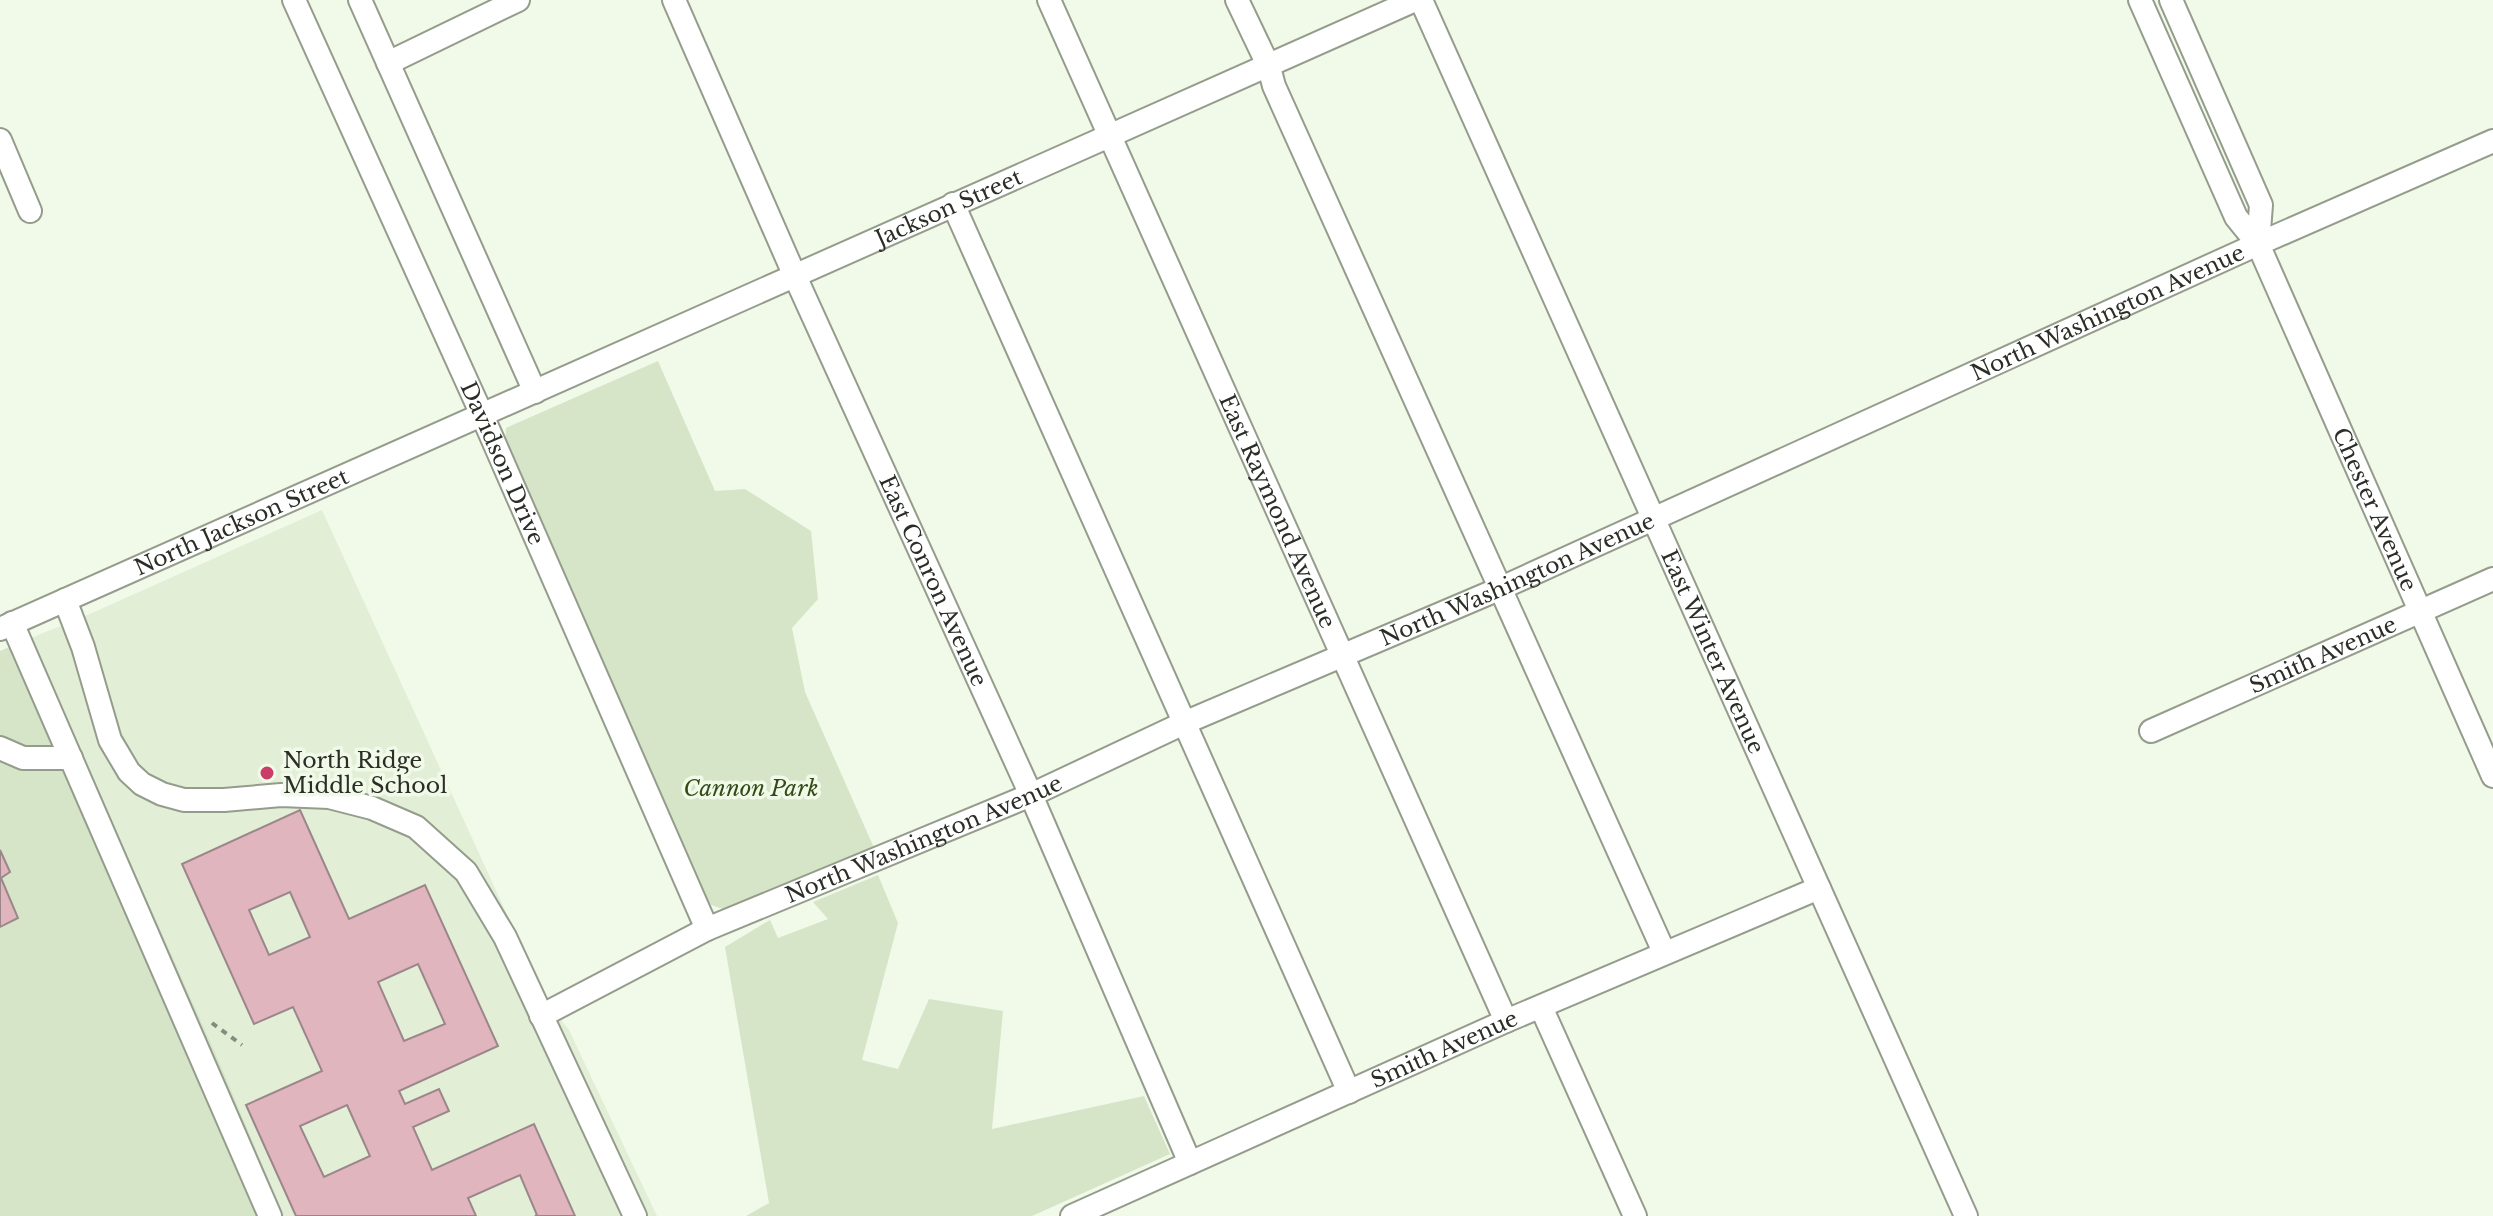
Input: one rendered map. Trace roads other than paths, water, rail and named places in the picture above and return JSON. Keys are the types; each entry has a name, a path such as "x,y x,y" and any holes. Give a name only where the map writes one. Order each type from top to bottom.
{"street":[{"name":"Davidson Drive","path":"294,0 482,415 707,929"},
{"path":"360,0 535,392"},
{"path":"388,63 518,0"},
{"name":"East Conron Avenue","path":"674,0 794,274 1031,795 1190,1163"},
{"name":"East Raymond Avenue","path":"1049,0 1506,1021"},
{"path":"1237,0 1664,952"},
{"name":"Jackson Street","path":"482,415 1415,0"},
{"name":"East Winter Avenue","path":"1421,0 1966,1216"},
{"name":"Chester Avenue","path":"2140,0 2236,217 2258,244 2493,776"},
{"name":"Chester Avenue","path":"2171,0 2261,205 2258,244"},
{"path":"2169,64 2194,53"},
{"path":"0,140 30,211"},
{"name":"North Washington Avenue","path":"541,1016 707,929 1031,795 1184,723 1499,589 2258,244 2493,141"},
{"path":"953,204 1349,1092"},
{"name":"North Jackson Street","path":"6,626 482,415"},
{"name":"Smith Avenue","path":"2151,731 2493,579"},
{"path":"65,600 83,647 110,740 129,772 142,784 184,800 281,795 329,797 372,808 416,827 466,872 505,937 635,1216"},
{"path":"6,626 71,758 270,1216"},
{"path":"0,748 23,758 71,758"},
{"name":"Smith Avenue","path":"1072,1216 1506,1021 1819,888"},
{"path":"1541,1007 1635,1216"}],"place":[{"name":"North Ridge Middle School","path":"267,773"}],"park label":[{"name":"Cannon Park","path":"751,788"}]}
